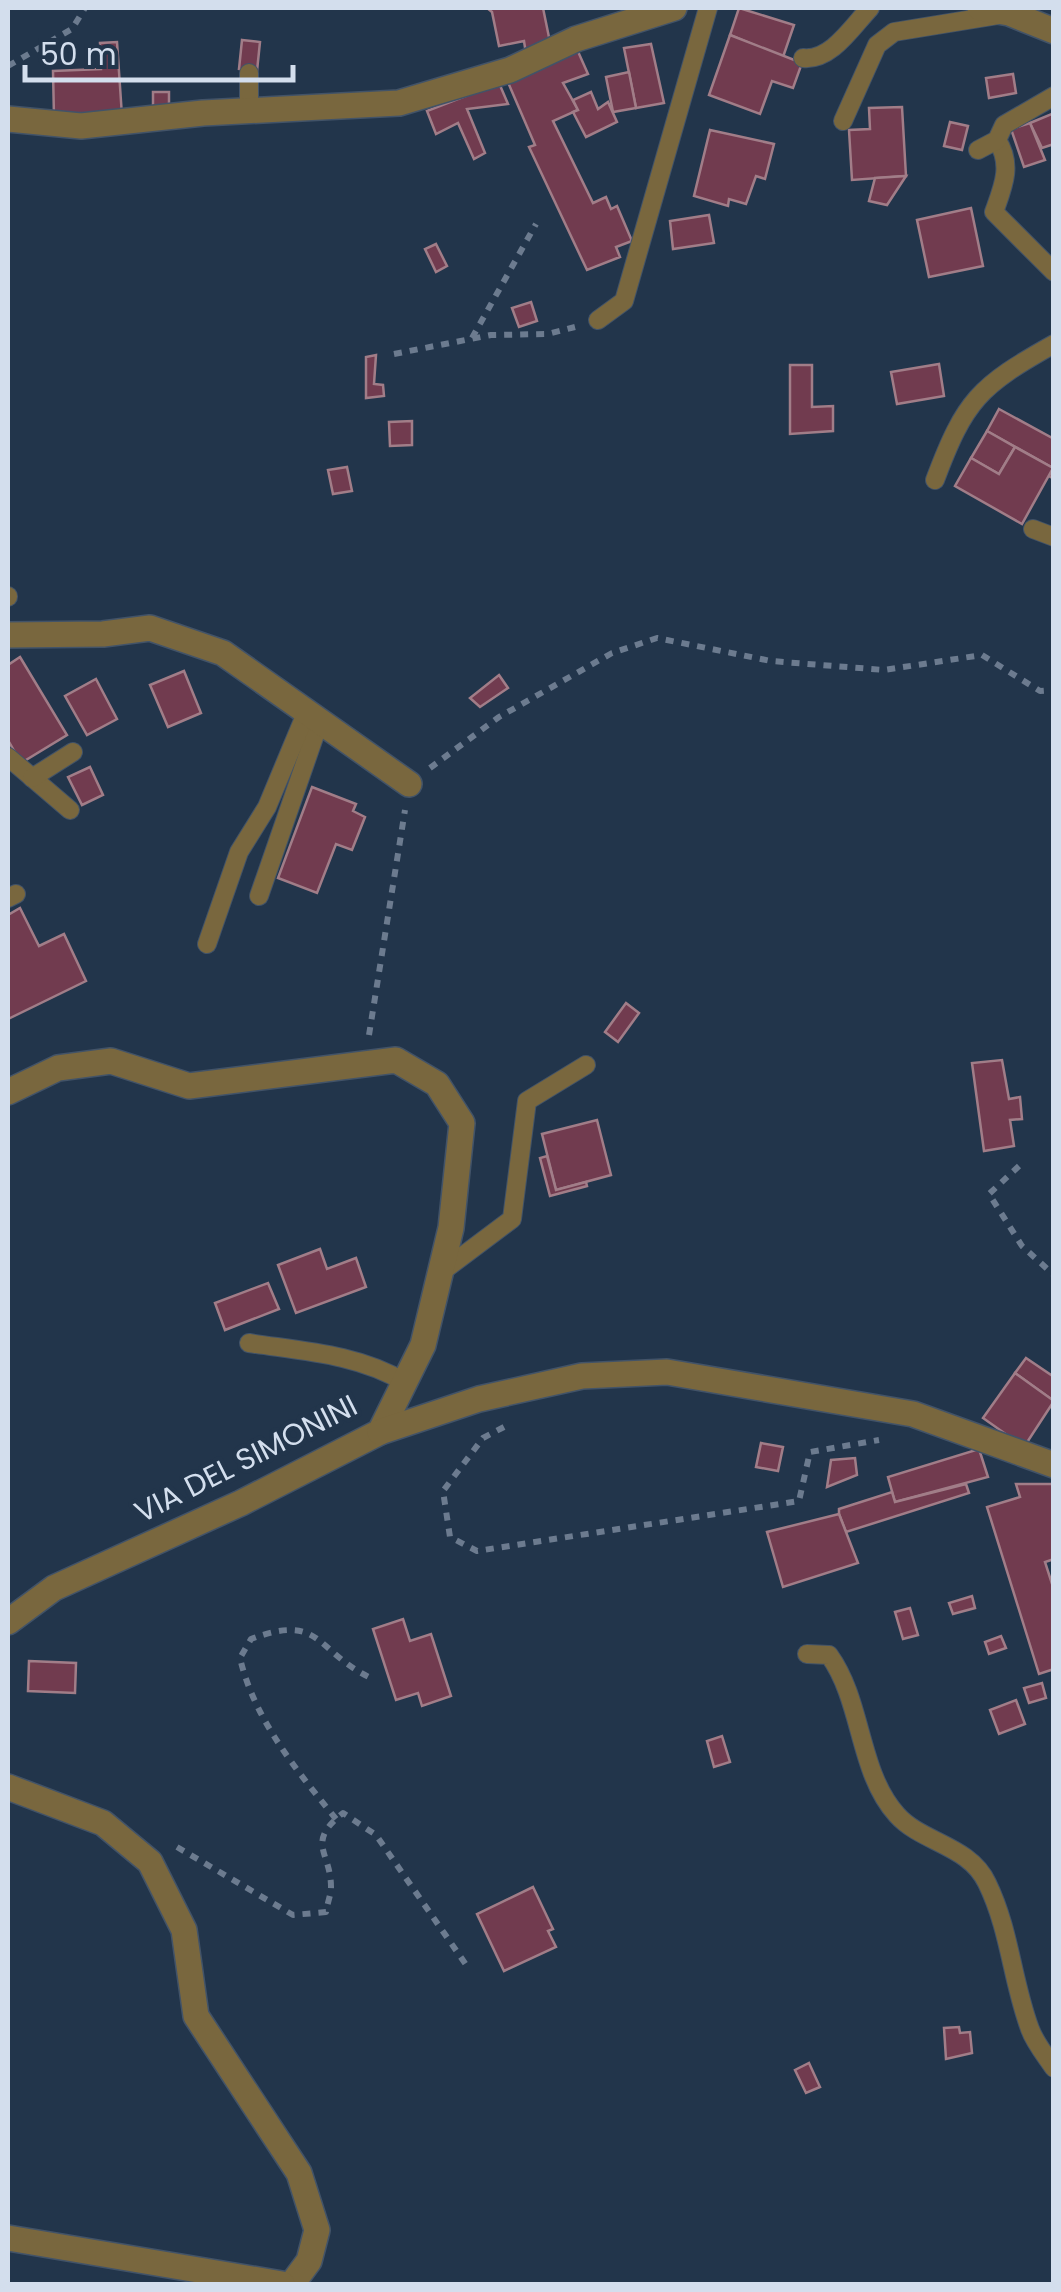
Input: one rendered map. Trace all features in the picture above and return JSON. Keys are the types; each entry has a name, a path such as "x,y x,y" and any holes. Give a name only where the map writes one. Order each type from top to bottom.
{"street":[{"path":"8,118 81,126 249,110 399,104 510,70 576,39 674,8"},
{"path":"980,8 1010,13 1054,31"},
{"path":"8,636 103,634 150,628 224,652 409,784"},
{"name":"VIA DEL SIMONINI","path":"8,1092 58,1068 111,1061 189,1086 396,1060 437,1084 462,1123 451,1228 423,1345 380,1432 241,1503 54,1588 8,1622"},
{"path":"380,1432 479,1399 582,1376 667,1372 913,1414 1054,1465"},
{"path":"8,1787 103,1823 150,1862 184,1930 196,2016 299,2173 317,2230 310,2261 292,2284"},
{"path":"8,2238 282,2284"}],"lane":[{"path":"598,320 624,300 708,8"},
{"path":"802,58 815,59 830,50 870,8"},
{"path":"843,121 877,46 894,32 1010,13"},
{"path":"249,74 249,110"},
{"path":"978,150 996,140 1004,124 1054,96"},
{"path":"996,140 1005,153 1007,178 994,212 1054,272"},
{"path":"935,480 957,420 998,375 1054,344"},
{"path":"1033,529 1054,537"},
{"path":"259,896 314,715"},
{"path":"207,944 239,852 314,715"},
{"path":"32,778 72,752"},
{"path":"8,757 70,810"},
{"path":"440,1273 512,1219 526,1101 586,1065"},
{"path":"248,1343 340,1357 382,1369 404,1382"},
{"path":"807,1654 829,1655 845,1677 880,1790 899,1818 956,1849 985,1878 1008,1932 1030,2030 1054,2068"}],"path":[{"path":"8,66 72,29 85,8"},
{"path":"472,340 536,224"},
{"path":"394,354 472,340 548,334 598,320"},
{"path":"364,1061 384,965 409,784 498,717 612,653 657,638 772,662 884,670 982,656 1040,691 1054,690"},
{"path":"1019,1166 989,1194 1022,1246 1054,1275"},
{"path":"512,1423 483,1438 444,1491 450,1536 478,1551 799,1501 810,1452 882,1439"},
{"path":"336,1819 297,1771 248,1690 240,1658 251,1639 284,1626 308,1631 344,1666 374,1679"},
{"path":"136,1850 177,1847 293,1915 326,1912 331,1884 320,1849 328,1825 343,1814 376,1835 469,1968"}],"building":[{"path":"487,8 543,8 551,47 526,54 524,41 499,46 492,12"},
{"path":"739,8 794,25 783,57 730,35"},
{"path":"730,35 802,63 793,88 772,81 760,114 709,95"},
{"path":"242,40 260,42 257,71 239,69"},
{"path":"117,42 122,116 54,117 53,71 101,69 100,43"},
{"path":"651,44 664,103 636,108 624,48"},
{"path":"576,47 588,74 563,83 578,110 553,121 593,203 606,197 611,209 617,206 632,241 616,247 620,257 587,270 529,147 535,145 507,80"},
{"path":"629,72 636,108 613,112 606,77"},
{"path":"1013,74 1016,93 989,98 986,78"},
{"path":"499,83 508,104 467,109 485,153 474,159 458,123 436,134 427,111"},
{"path":"153,92 169,92 169,115 153,115"},
{"path":"591,92 598,109 608,102 617,122 586,137 573,112 578,110 573,100"},
{"path":"902,107 906,176 852,180 849,130 870,129 869,108"},
{"path":"1054,113 1054,144 1042,148 1030,123"},
{"path":"950,122 968,126 962,150 944,146"},
{"path":"1030,123 1045,160 1024,167 1011,129"},
{"path":"710,130 774,144 765,179 756,176 746,204 729,199 728,206 694,196"},
{"path":"906,176 887,205 869,201 875,178"},
{"path":"971,208 983,266 929,277 917,220"},
{"path":"709,215 714,243 673,249 670,221"},
{"path":"436,244 447,266 436,272 425,249"},
{"path":"531,302 537,321 519,327 512,308"},
{"path":"376,355 374,384 383,385 384,396 366,398 366,357"},
{"path":"939,364 944,396 897,404 891,372"},
{"path":"790,365 812,365 812,407 833,406 833,431 790,434"},
{"path":"999,409 1054,439 1054,479 1049,476 1053,468 987,431"},
{"path":"412,421 412,445 390,446 389,422"},
{"path":"987,431 1015,447 999,474 971,458"},
{"path":"1015,447 1053,468 1022,524 955,486 971,458 999,474"},
{"path":"347,467 352,491 333,494 328,470"},
{"path":"20,657 67,735 21,763 8,740 8,665"},
{"path":"184,671 201,713 168,727 150,685"},
{"path":"499,675 508,688 480,707 470,698"},
{"path":"96,679 117,719 87,735 65,696"},
{"path":"90,767 103,795 82,805 68,777"},
{"path":"312,787 356,804 353,811 365,817 352,850 336,844 317,893 278,878"},
{"path":"20,908 39,946 64,934 86,981 8,1019 8,915"},
{"path":"626,1003 639,1013 618,1042 605,1032"},
{"path":"1002,1060 1009,1099 1020,1097 1022,1119 1010,1120 1014,1146 984,1151 972,1063"},
{"path":"597,1120 611,1175 556,1190 542,1134"},
{"path":"547,1156 556,1190 586,1182 587,1186 550,1196 540,1158"},
{"path":"320,1249 327,1269 356,1258 366,1287 296,1313 278,1265"},
{"path":"268,1283 279,1309 225,1330 215,1303"},
{"path":"1026,1358 1054,1377 1054,1401 1015,1373"},
{"path":"1015,1373 1054,1401 1024,1447 983,1418"},
{"path":"761,1443 783,1447 778,1471 756,1467"},
{"path":"979,1449 988,1477 895,1502 888,1477"},
{"path":"855,1458 857,1475 827,1487 831,1460"},
{"path":"966,1484 969,1493 846,1532 839,1514 839,1509 892,1492 895,1502"},
{"path":"1016,1484 1054,1484 1054,1559 1045,1562 1054,1590 1054,1669 1039,1674 987,1507 1020,1497"},
{"path":"839,1514 858,1563 783,1587 767,1532"},
{"path":"972,1596 975,1608 953,1614 949,1603"},
{"path":"910,1608 918,1635 903,1639 895,1612"},
{"path":"403,1619 410,1641 431,1634 451,1696 422,1706 418,1693 396,1700 373,1629"},
{"path":"1001,1636 1006,1648 989,1654 985,1642"},
{"path":"29,1661 76,1663 75,1693 28,1691"},
{"path":"1042,1683 1046,1698 1029,1703 1024,1688"},
{"path":"1016,1700 1025,1724 999,1734 990,1710"},
{"path":"722,1736 730,1762 714,1767 707,1741"},
{"path":"533,1887 553,1929 548,1931 556,1947 504,1971 477,1914"},
{"path":"959,2027 960,2033 970,2032 972,2053 946,2059 944,2028"},
{"path":"809,2063 820,2087 806,2093 795,2070"}]}
